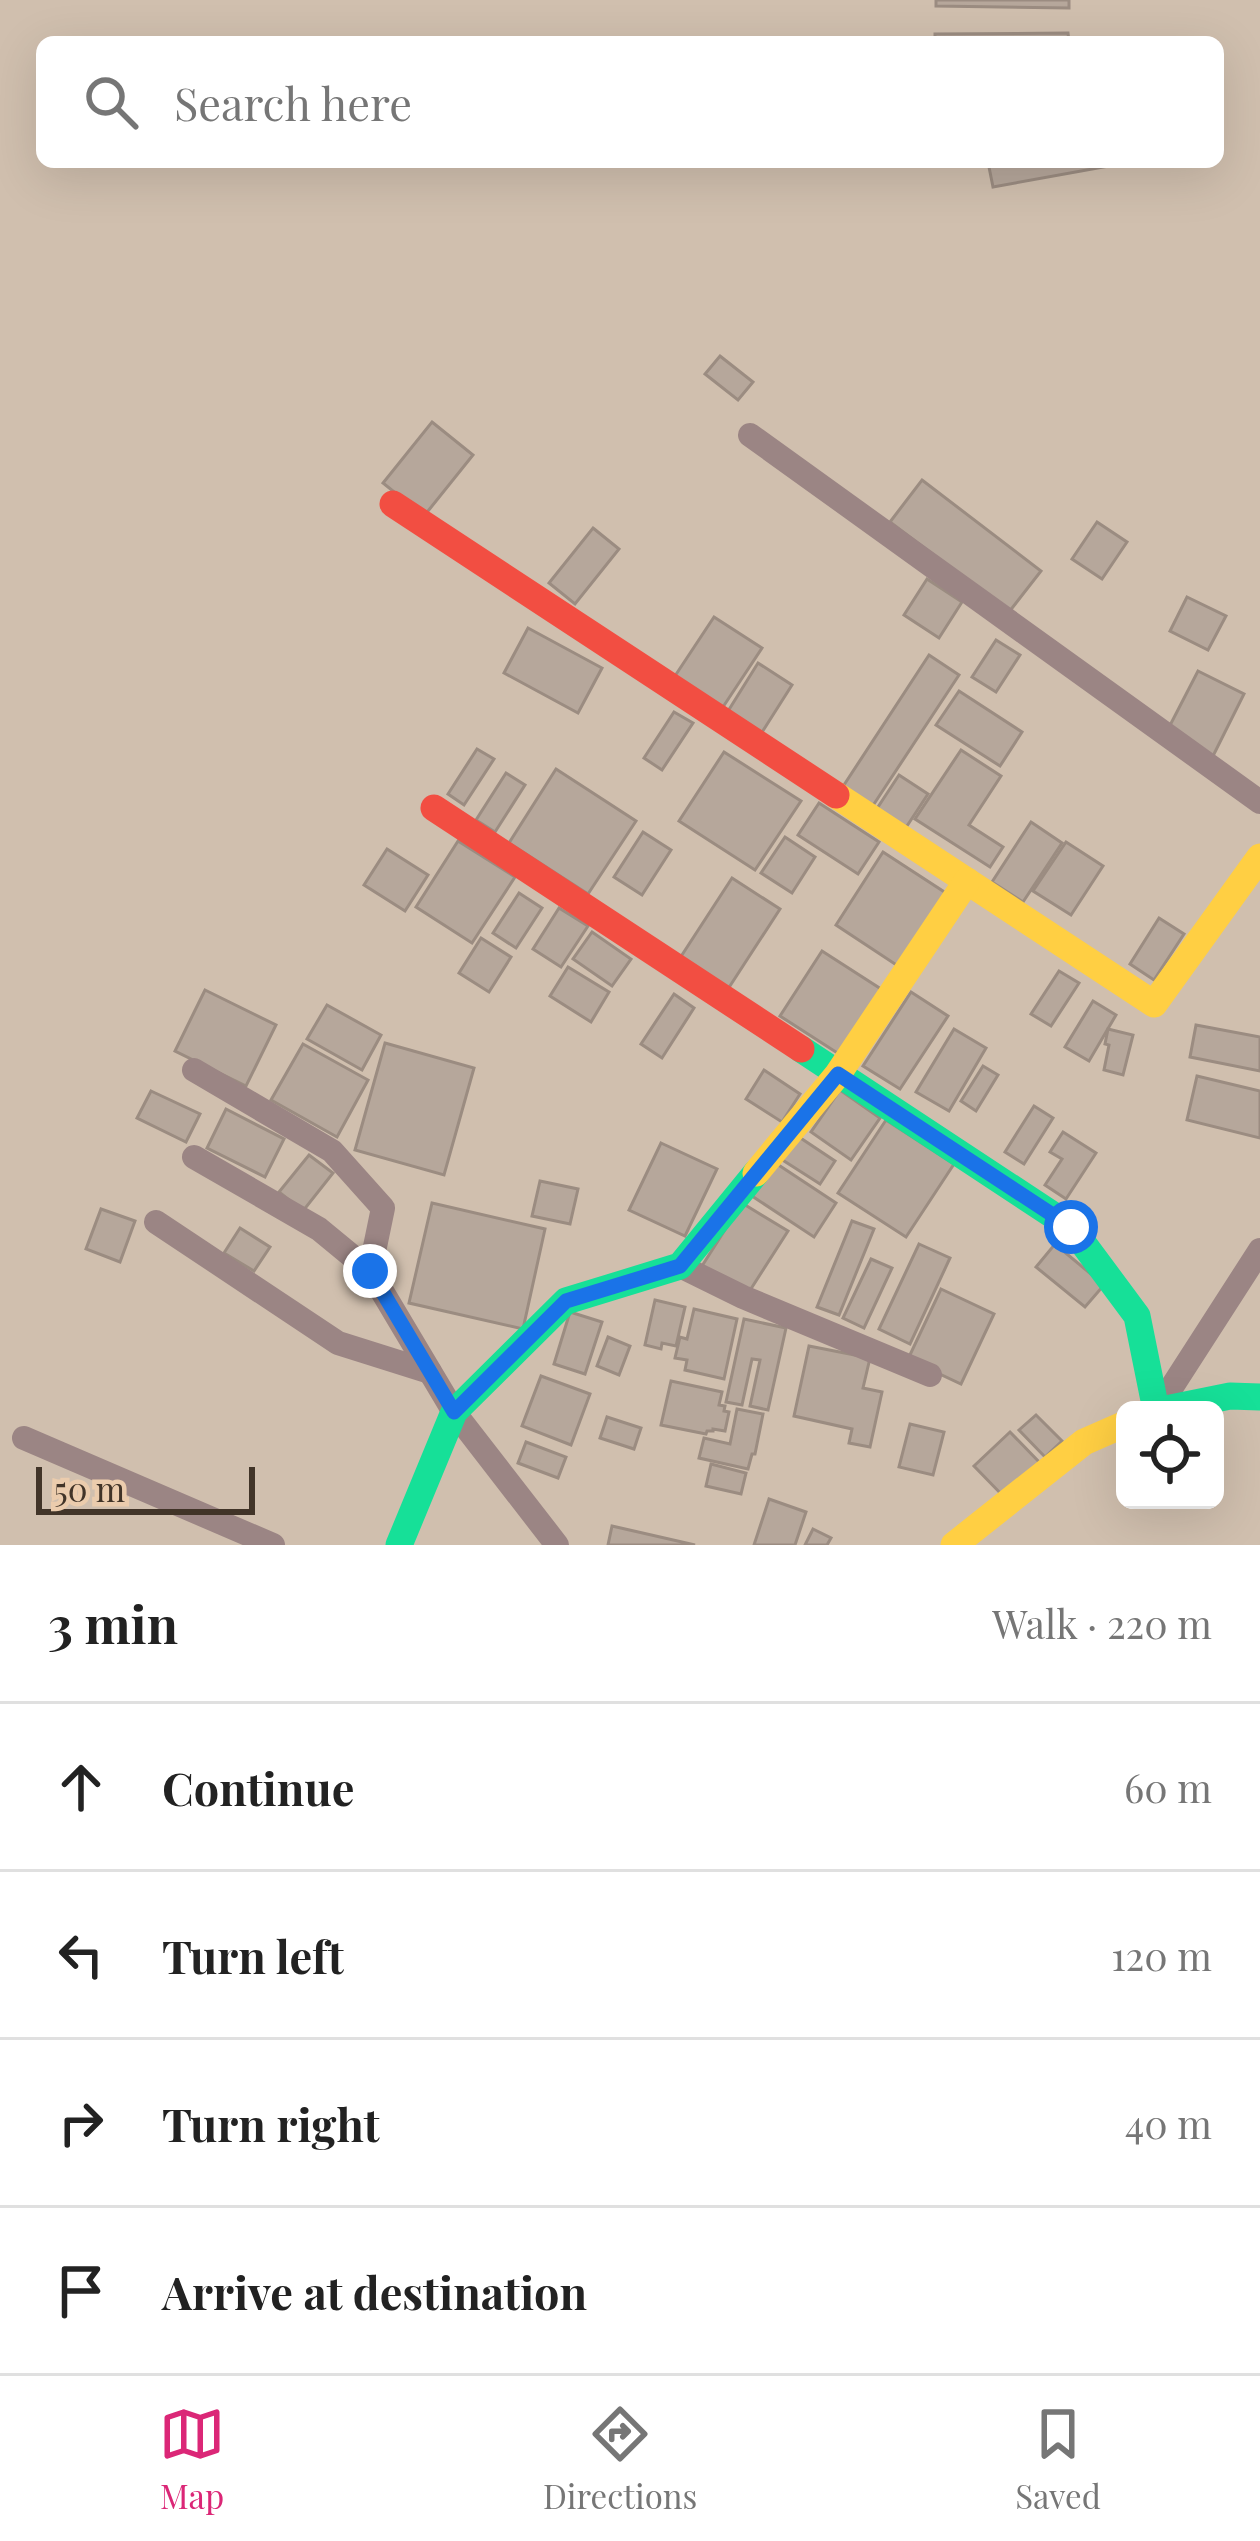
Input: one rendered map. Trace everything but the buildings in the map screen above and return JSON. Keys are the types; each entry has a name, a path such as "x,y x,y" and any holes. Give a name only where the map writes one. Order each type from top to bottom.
{"street":[{"path":"750,435 1260,802"},
{"path":"393,503 1154,1004 1260,857"},
{"path":"434,808 1071,1227 1137,1316 1156,1401"},
{"path":"399,1545 454,1412 566,1301 680,1266 838,1074 967,881"},
{"path":"194,1070 332,1151 383,1208 370,1271"},
{"path":"194,1157 319,1229 370,1271 454,1412 557,1545"},
{"path":"156,1222 338,1343 430,1372"},
{"path":"1164,1401 1260,1250"},
{"path":"680,1266 929,1375"},
{"path":"1204,1401 1260,1397"},
{"path":"954,1545 1084,1442 1116,1428"},
{"path":"24,1438 273,1545"}],"traffic: fast":[{"path":"801,1049 1071,1227 1137,1316 1154,1401"},
{"path":"399,1545 454,1412 566,1301 680,1266 756,1173"},
{"path":"1205,1401 1260,1397"}],"traffic: slow":[{"path":"836,795 1154,1004 1260,857"},
{"path":"756,1173 838,1074 967,881"},
{"path":"954,1545 1084,1442 1116,1428"}],"traffic: jam":[{"path":"393,504 836,795"},
{"path":"434,808 801,1049"}],"route":[{"path":"370,1271 454,1412 566,1301 680,1266 838,1074 1071,1227"}]}
